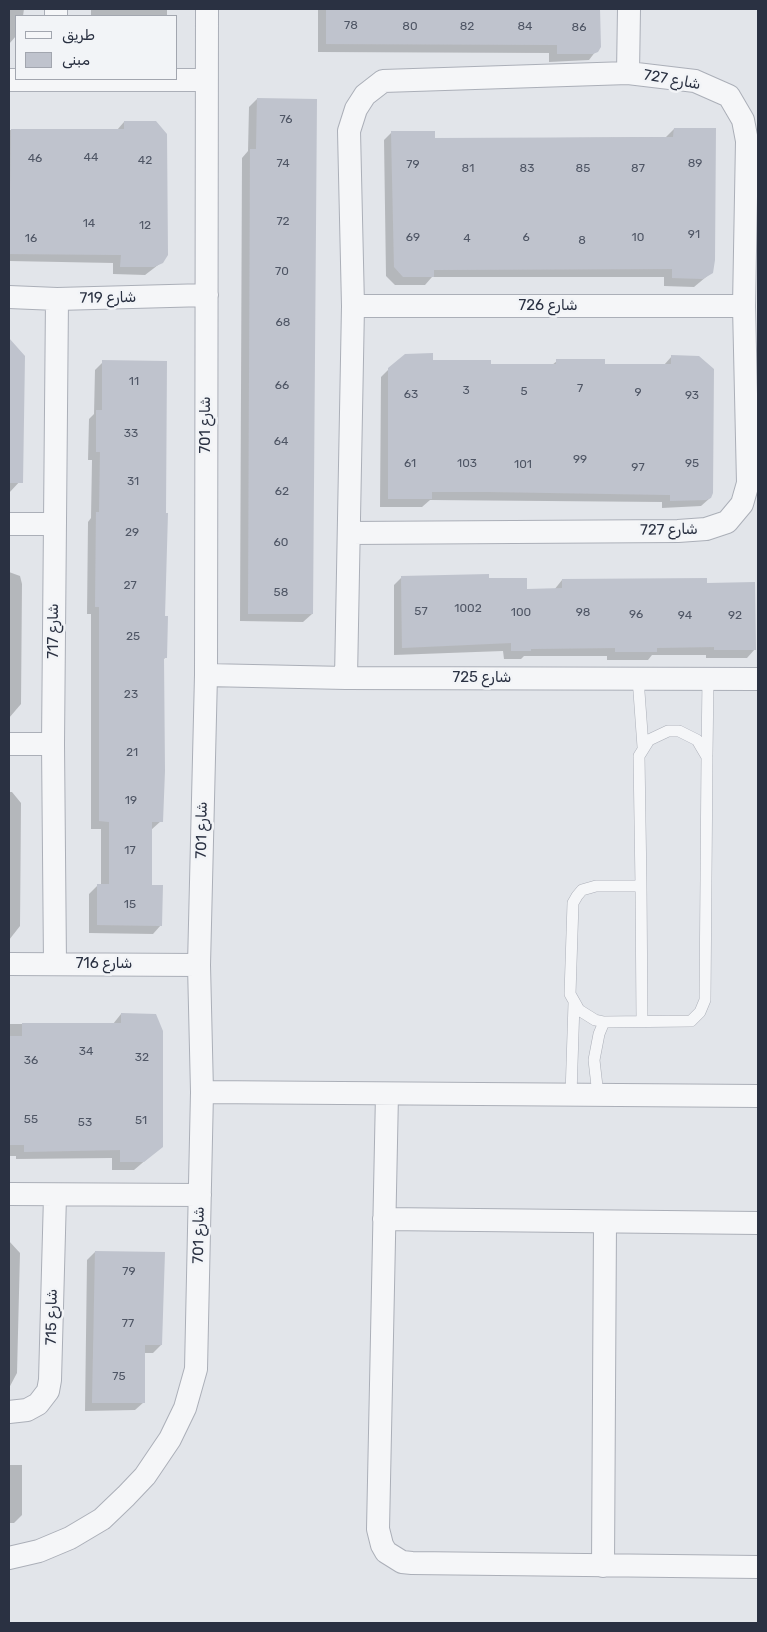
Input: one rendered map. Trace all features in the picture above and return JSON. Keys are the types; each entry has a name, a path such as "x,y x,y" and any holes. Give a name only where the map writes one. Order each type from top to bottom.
{"street":[{"name":"شارع 701","path":"9,1558 39,1550 70,1538 102,1520 145,1476 170,1439 185,1408 196,1369 202,1092 199,964 206,675 207,9"},
{"path":"628,73 629,9"},
{"name":"شارع 727","path":"346,678 353,306 349,131 356,109 365,95 384,81 628,73 695,81 729,96 743,120 746,140 744,306 748,483 742,504 727,522 706,529 678,531 350,532"},
{"path":"9,80 206,80"},
{"name":"شارع 719","path":"9,297 57,299 207,295"},
{"name":"شارع 717","path":"55,964 53,744 57,299"},
{"name":"شارع 726","path":"353,306 744,306"},
{"path":"9,524 54,524"},
{"name":"شارع 725","path":"206,675 346,678 758,679"},
{"path":"9,744 53,744"},
{"name":"شارع 716","path":"9,964 199,964"},
{"path":"202,1092 758,1096"},
{"path":"387,1094 378,1530 382,1545 394,1558 402,1562 758,1567"},
{"path":"9,1194 55,1196 200,1195"},
{"name":"شارع 715","path":"9,1412 27,1410 38,1404 48,1391 50,1380 55,1196"},
{"path":"384,1219 758,1223"},
{"path":"603,1566 605,1222"}],"lane":[{"path":"638,678 643,748"},
{"path":"641,886 596,886 582,890 577,896 573,903 570,994 574,1003 587,1016 604,1022 691,1020 700,1012 705,1000 708,679"},
{"path":"642,1021 639,756 643,748 658,734 678,731 697,740 707,757"},
{"path":"571,1095 574,1003"},
{"path":"598,1095 594,1060 599,1034 604,1022"}],"building":[{"path":"326,9 600,9 601,47 598,52 593,54 557,54 557,45 326,44"},
{"path":"257,98 317,99 313,614 248,614 250,149 256,149"},
{"path":"124,121 156,121 167,134 168,255 163,263 154,267 120,267 121,255 9,254 11,129 124,129"},
{"path":"674,128 716,128 715,260 713,273 703,279 672,278 672,269 434,270 434,277 403,277 394,267 391,131 435,131 435,138 673,137"},
{"path":"9,338 25,356 23,483 9,483"},
{"path":"433,353 433,360 491,360 491,364 556,364 556,359 605,359 605,364 671,364 671,355 699,356 714,369 713,493 711,498 706,500 670,501 670,495 432,492 432,499 388,499 388,368 405,354"},
{"path":"102,360 167,361 166,513 168,513 165,616 168,616 167,658 164,658 165,771 163,822 152,822 152,885 163,885 162,926 97,925 97,884 109,884 109,822 99,821 99,607 95,607 96,512 99,512 100,452 96,452 96,410 102,410"},
{"path":"489,574 489,578 527,578 527,589 562,588 562,579 707,578 707,583 755,582 756,650 714,650 714,647 657,648 657,652 615,652 615,648 511,651 511,643 402,648 401,576"},
{"path":"121,1013 156,1014 163,1031 163,1147 144,1162 120,1162 120,1150 24,1152 24,1145 9,1145 9,1036 22,1036 22,1023 121,1023"},
{"path":"95,1251 165,1252 162,1345 145,1345 145,1403 92,1403"}]}
